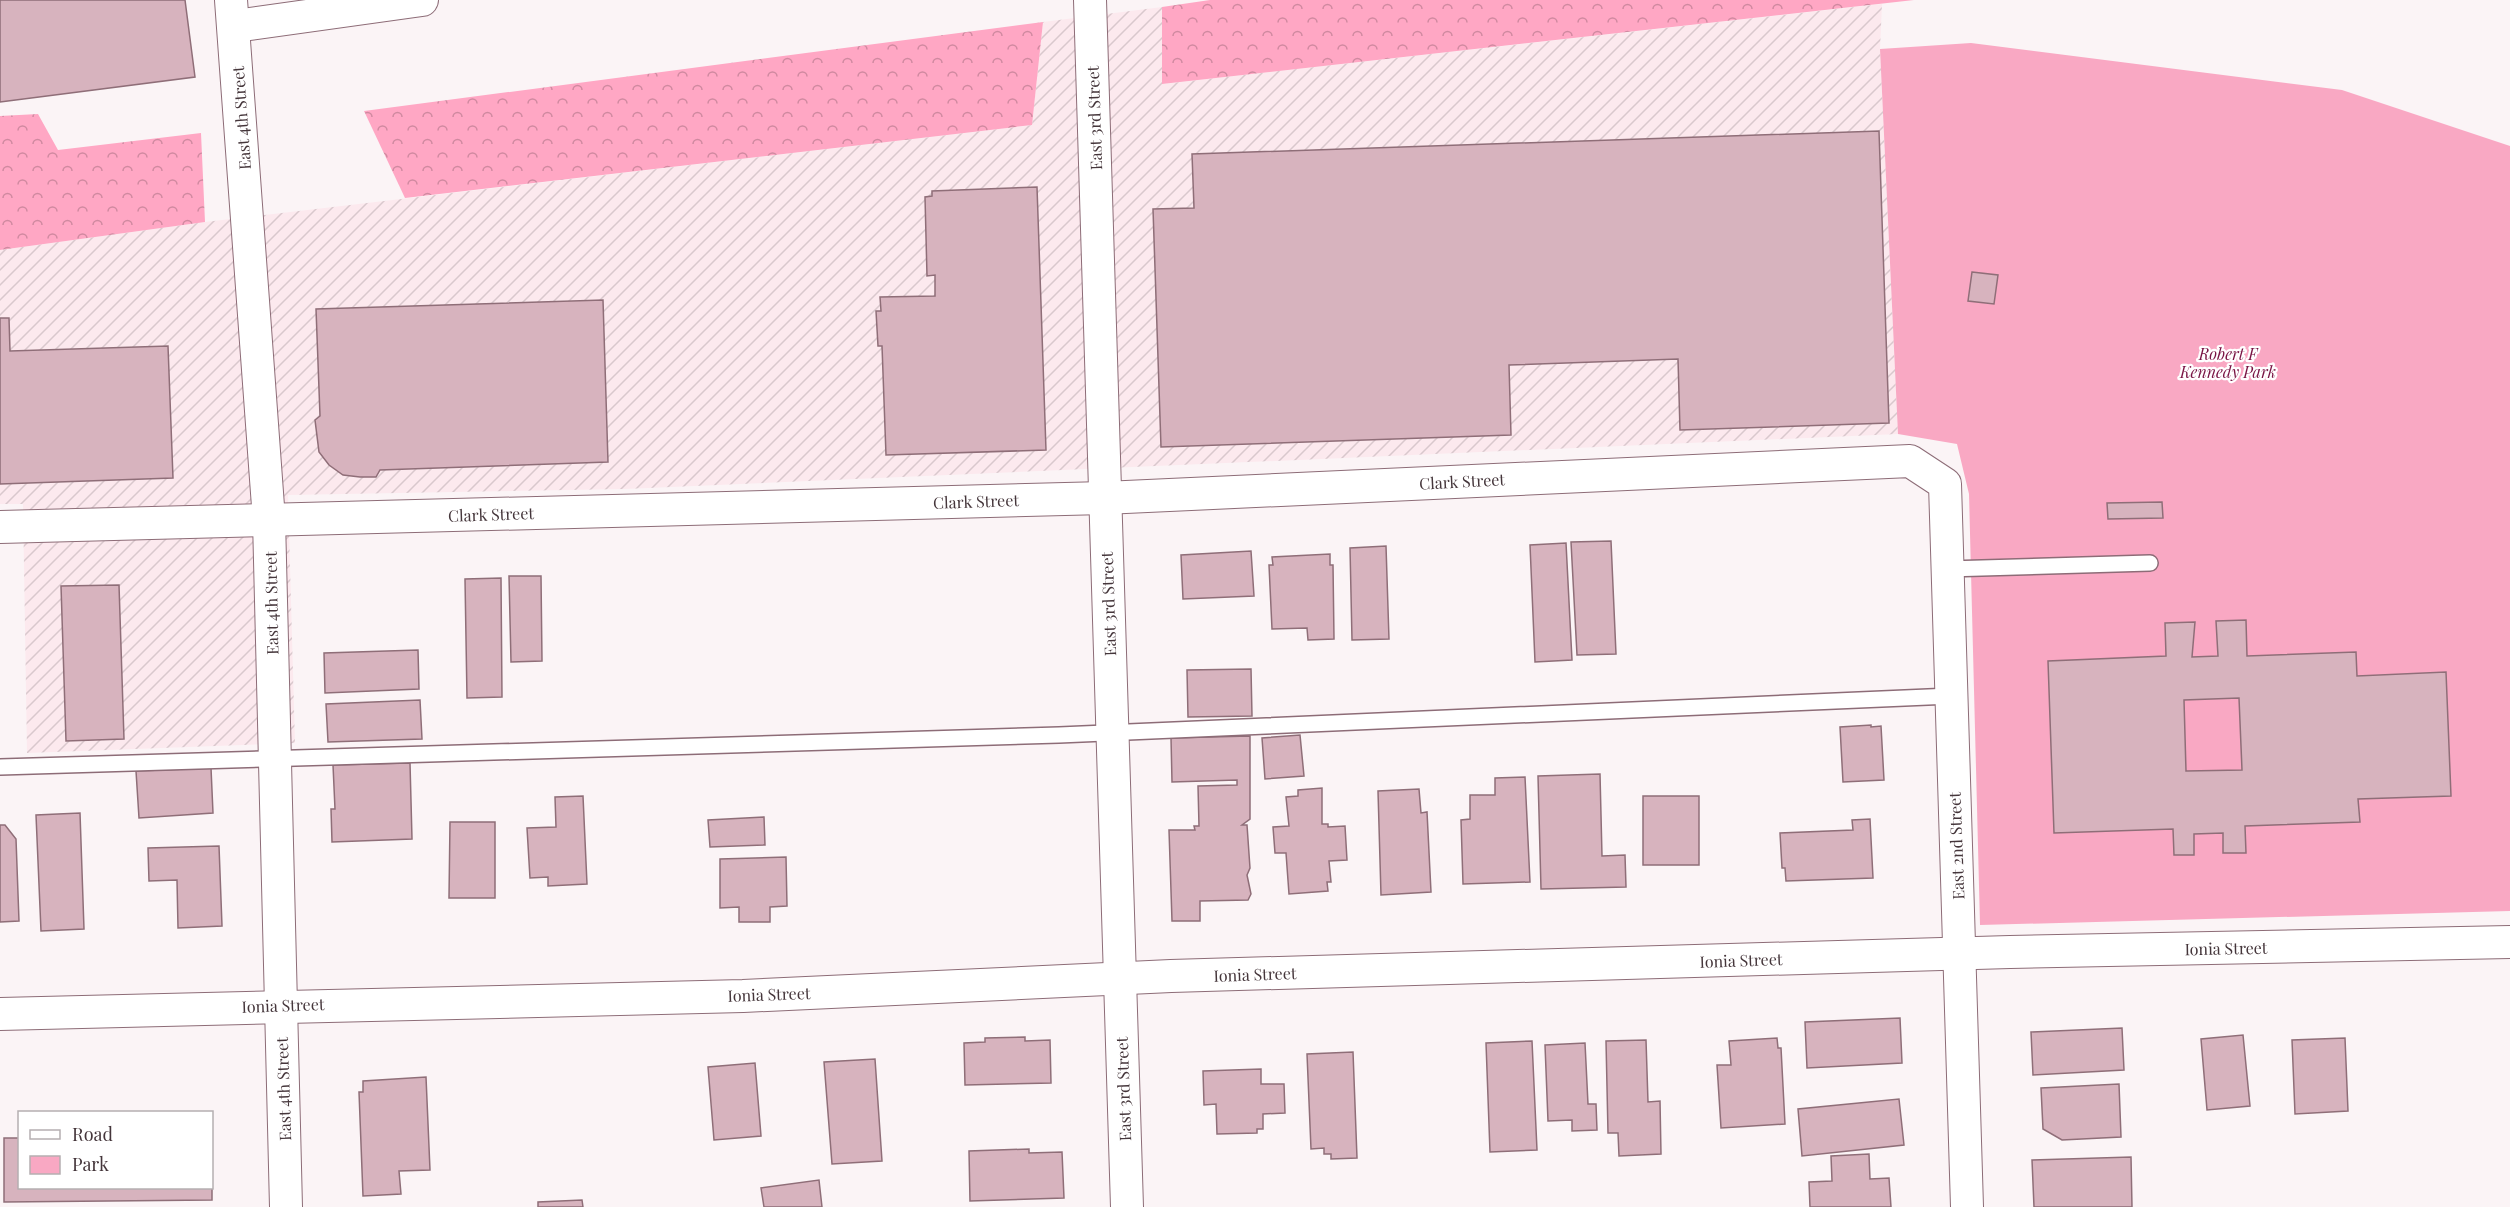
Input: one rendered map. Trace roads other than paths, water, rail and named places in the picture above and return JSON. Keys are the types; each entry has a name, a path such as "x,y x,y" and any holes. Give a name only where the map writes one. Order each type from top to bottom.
{"street":[{"path":"233,13 422,0"},
{"name":"East 3rd Street","path":"1090,0 1127,1207"},
{"name":"East 4th Street","path":"233,13 269,520 286,1207"},
{"name":"Clark Street","path":"0,527 1104,498 1910,461 1945,484"},
{"name":"East 2nd Street","path":"1945,484 1967,1207"},
{"name":"Ionia Street","path":"0,1014 280,1005 743,996 1120,978 1959,954 2510,942"}],"lane":[{"path":"1947,569 2150,563"},
{"path":"0,767 1112,733 1952,696"}],"park label":[{"name":"Robert F Kennedy Park","path":"2228,362"}]}
